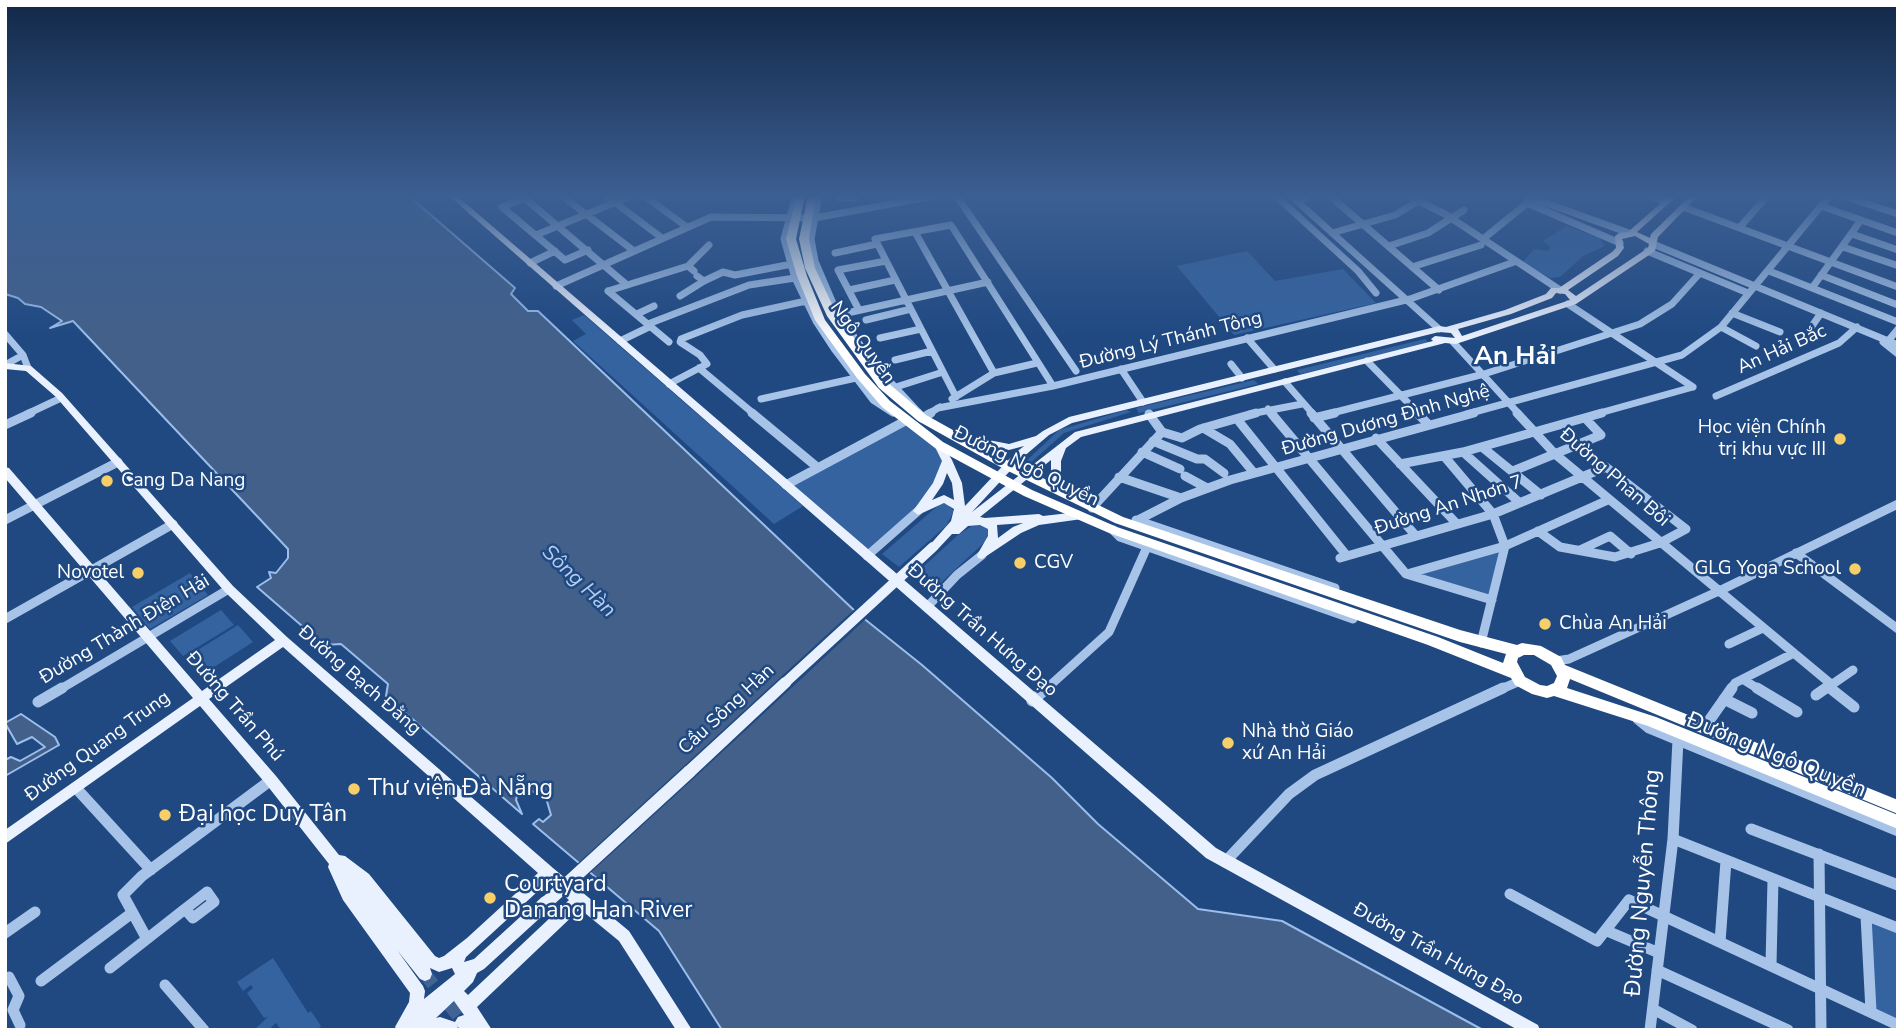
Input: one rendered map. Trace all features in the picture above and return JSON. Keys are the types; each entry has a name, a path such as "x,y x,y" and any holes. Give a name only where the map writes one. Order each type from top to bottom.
{"highway":[{"name":"Ngô Quyền","path":"792,243 820,320 861,376 886,404 906,421"},
{"name":"Ngô Quyền","path":"805,243 810,268 832,316 883,385 922,418"},
{"name":"Đường Ngô Quyền","path":"922,418 1116,525 1433,641 1516,677"},
{"name":"Đường Ngô Quyền","path":"906,421 939,445 997,478 1085,509"},
{"name":"Đường Ngô Quyền","path":"1116,525 1481,643 1517,651"},
{"path":"1536,650 1559,666 1563,682 1555,690 1537,690 1516,677 1511,658 1517,651 1536,650"},
{"name":"Đường Ngô Quyền","path":"1559,666 1642,712 1898,822"},
{"name":"Đường Ngô Quyền","path":"1555,690 1705,726 1898,804"}],"main road":[{"name":"Đường Trần Hưng Đạo","path":"507,243 928,606 1032,701 1212,853 1532,1030"},
{"path":"954,436 1009,447 1027,443 1069,420 1494,317 1556,292 1608,260 1619,250 1620,243"},
{"path":"1622,243 1648,247"},
{"path":"1643,243 1648,247"},
{"name":"Cầu Sông Hàn","path":"479,964 933,547 1014,486 1063,444 1097,427 1456,340 1529,319 1571,304 1651,243"},
{"path":"1556,292 1571,304"},
{"path":"1556,292 1571,304"},
{"path":"1440,329 1457,332 1456,340"},
{"path":"1440,329 1434,338 1441,342"},
{"path":"5,365 29,368"},
{"name":"Đường Bạch Đằng","path":"29,368 61,398 229,589 283,640 548,873 624,936 685,1030"},
{"path":"1275,370 1292,373 1284,381 1266,379 1275,370"},
{"name":"Cầu Sông Hàn","path":"955,528 1008,466 1046,433"},
{"path":"982,555 1017,530 1085,509 1056,477 1056,461 1063,444"},
{"path":"939,445 957,483 960,508 955,528"},
{"path":"918,512 938,484 947,460"},
{"name":"Đường Trần Phú","path":"5,471 271,780 425,974"},
{"path":"918,512 939,499 949,499 960,508"},
{"path":"955,528 976,521 1052,517"},
{"path":"982,555 994,534 993,527 986,522"},
{"name":"Đường Quang Trung","path":"5,838 283,640"},
{"path":"327,851 364,878 434,964 448,962 472,943"},
{"path":"327,851 348,895 418,991 408,1029"},
{"path":"479,964 463,971 456,964 460,954 548,873"},
{"path":"467,1006 579,900"},
{"path":"408,1029 479,964"},
{"path":"408,1029 456,992 479,964"},
{"path":"456,992 485,1030"},
{"path":"436,1010 458,1027"},
{"path":"408,1029 440,1025 458,1027"}],"street":[{"path":"546,243 565,260 588,250"},
{"path":"580,243 627,285"},
{"path":"624,243 634,251"},
{"path":"556,286 652,243"},
{"name":"Đường Ngô Quyền","path":"785,243 795,278 816,321 856,378 881,407 906,421"},
{"name":"Đường Ngô Quyền","path":"812,243 815,261 838,315 878,369 922,418"},
{"path":"835,253 871,243"},
{"path":"877,243 956,397"},
{"path":"921,243 945,291 994,373"},
{"path":"963,243 1053,386"},
{"path":"989,243 1076,371"},
{"path":"1328,243 1358,271 1376,293"},
{"path":"1344,243 1410,299 1440,329"},
{"path":"1386,243 1439,290"},
{"path":"1389,246 1398,243"},
{"path":"1412,267 1478,243"},
{"path":"1484,243 1556,292"},
{"path":"1781,243 1898,287"},
{"name":"Đường Dương Đình Nghệ","path":"1138,520 1207,488 1376,438 1661,364 1682,355 1721,327 1790,243"},
{"path":"1812,288 1846,243"},
{"path":"1879,243 1898,250"},
{"path":"680,296 696,273 709,245"},
{"path":"1648,247 1700,274 1821,313 1898,345"},
{"path":"1648,247 1751,289"},
{"path":"1843,247 1897,264 1883,281"},
{"path":"530,263 555,251"},
{"path":"859,310 838,270 886,261"},
{"name":"Đường Lý Thánh Tông","path":"938,408 1053,386 1410,299 1512,263"},
{"path":"669,342 608,291 696,273 723,272 735,275 792,264"},
{"path":"1769,271 1898,322"},
{"path":"1314,418 1483,374 1615,333 1656,315 1672,304 1700,274"},
{"path":"1821,275 1898,305"},
{"path":"621,341 650,325 749,285 795,278"},
{"path":"849,290 895,280"},
{"path":"838,315 988,282"},
{"path":"669,384 707,363 680,342 681,339 742,316 806,301"},
{"path":"1571,304 1693,387"},
{"path":"637,314 654,306"},
{"path":"866,320 911,309"},
{"path":"1732,313 1780,332"},
{"path":"1810,329 1821,313"},
{"path":"1721,327 1756,346"},
{"name":"An Hải Bắc","path":"1716,396 1839,343 1857,327"},
{"path":"880,338 921,329"},
{"path":"1889,340 1898,329"},
{"path":"5,334 23,355 29,368"},
{"path":"1875,335 1898,354"},
{"path":"1247,338 1275,370"},
{"name":"Đường Phan Bôi","path":"1456,340 1555,454 1794,653 1854,708"},
{"path":"895,360 932,351"},
{"path":"5,365 23,355"},
{"path":"1367,361 1428,424"},
{"path":"922,418 994,373 1037,363"},
{"path":"1231,364 1242,378"},
{"path":"699,368 817,467"},
{"path":"1121,369 1143,402"},
{"path":"895,387 943,372"},
{"path":"761,399 856,378"},
{"path":"1284,381 1415,536"},
{"path":"1400,464 1463,452 1693,387"},
{"path":"5,425 61,398"},
{"path":"1149,414 1162,432 1182,438 1203,428 1268,410 1302,404"},
{"path":"1268,410 1406,574 1492,600"},
{"path":"1513,471 1601,435 1585,418"},
{"path":"1237,419 1275,468"},
{"path":"786,485 906,421"},
{"path":"1203,428 1230,444 1254,474"},
{"path":"1085,509 1162,432"},
{"path":"1376,438 1457,523"},
{"path":"1153,441 1198,459 1205,459 1224,473"},
{"path":"1482,447 1541,495"},
{"path":"1142,452 1183,472 1207,488"},
{"path":"1463,452 1520,503"},
{"path":"1444,456 1493,514 1505,545 1481,643"},
{"path":"5,520 117,462"},
{"name":"Đường An Nhơn 7","path":"1275,468 1343,557 1493,514 1606,467 1686,529 1660,543"},
{"path":"1119,477 1181,498"},
{"path":"1406,574 1505,545 1608,500"},
{"path":"1559,666 1896,506"},
{"path":"867,556 918,512"},
{"name":"Đường Ngô Quyền","path":"1433,641 1422,643 1147,547 1120,537 1116,525 1138,520 1448,627 1460,636"},
{"path":"5,619 173,524"},
{"path":"1538,531 1553,544 1615,557 1660,543"},
{"path":"1578,550 1610,536 1631,554"},
{"path":"1032,701 1109,632 1147,547"},
{"path":"1796,552 1898,629"},
{"path":"928,606 957,575 982,555"},
{"name":"Đường Thành Điện Hải","path":"38,702 229,589"},
{"path":"1729,644 1763,628"},
{"path":"1705,726 1735,683 1794,653"},
{"path":"1816,695 1853,670"},
{"path":"1226,862 1280,803 1315,775 1516,677"},
{"path":"1744,680 1797,712"},
{"path":"1724,699 1752,713"},
{"name":"Đường Ngô Quyền","path":"1642,712 1648,728 1898,831"},
{"name":"Đường Nguyễn Thông","path":"1650,1030 1673,839 1678,740"},
{"path":"147,939 123,895 151,870 271,780"},
{"path":"76,788 151,870"},
{"path":"1751,829 1898,885"},
{"path":"1673,839 1898,928"},
{"path":"1819,854 1821,1030"},
{"path":"1720,942 1726,860"},
{"path":"1771,964 1773,880"},
{"path":"1510,894 1597,941 1629,900 1898,1025"},
{"path":"110,968 185,909"},
{"path":"5,933 35,912"},
{"path":"41,981 132,913"},
{"path":"1866,916 1871,1011"},
{"path":"1607,930 1660,953"},
{"path":"1657,970 1788,1030"},
{"path":"9,977 19,996 13,1010 20,1025"},
{"path":"165,985 204,1030"},
{"path":"1653,1009 1692,1030"}],"shaded area":[{"path":"1546,243 1603,243 1605,246 1583,256 1560,277 1550,278 1522,263 1534,249 1548,251 1551,247"},
{"path":"1247,251 1275,281 1343,269 1376,303 1234,335 1177,266"},
{"path":"584,315 803,506 774,524 573,341 586,334 572,320"},
{"path":"1425,339 1429,343 1300,374 1297,370"},
{"path":"1254,380 1258,384 1139,413 1136,408"},
{"path":"1126,410 1131,412 1064,433 1027,466 1022,465 1059,430"},
{"path":"907,420 937,444 947,460 918,511 867,556 786,485"},
{"path":"941,503 947,504 954,511 946,526 899,567 882,554"},
{"path":"981,525 989,529 987,540 931,592 913,576 958,535 972,526"},
{"path":"1502,549 1488,597 1414,575"},
{"path":"190,573 208,595 150,629 132,607"},
{"path":"221,610 234,625 183,656 170,641"},
{"path":"238,625 253,642 200,676 185,658"},
{"path":"1869,920 1898,931 1898,1022 1874,1010"},
{"path":"273,958 308,1013 311,1011 321,1026 317,1030 281,1030 276,1023 268,1030 254,1030 268,1017 264,1018 247,993 253,988 251,985 243,991 237,982"}],"water":[{"name":"Sông Hàn","path":"5,243 464,243 515,288 511,294 528,311 538,311 857,613 922,665 1052,778 1098,824 1198,909 1282,921 1483,1030 722,1030 659,931 533,824 539,819 543,822 551,815 546,798 530,790 518,791 516,800 522,814 386,696 388,684 341,644 324,645 257,587 271,578 269,572 276,573 288,558 288,549 73,321 50,328 62,321 41,307 25,304 18,298 5,294"},
{"path":"21,714 55,737 59,745 5,776 5,760 11,757 20,761 45,747 32,737 17,744 5,723"}],"pier":[{"path":"857,607 868,617 692,780 588,875 576,865"}],"tunnel":[{"path":"425,974 463,1022"}],"place":[{"name":"Học viện Chính trị khu vực III","path":"1840,439"},
{"name":"Cang Da Nang","path":"107,481"},
{"name":"CGV","path":"1020,563"},
{"name":"GLG Yoga School","path":"1855,569"},
{"name":"Novotel","path":"138,573"},
{"name":"Chùa An Hải","path":"1545,624"},
{"name":"Nhà thờ Giáo xứ An Hải","path":"1228,743"},
{"name":"Thư viện Đà Nẵng","path":"354,789"},
{"name":"Đại học Duy Tân","path":"165,815"},
{"name":"Courtyard Danang Han River","path":"490,898"}],"district":[{"name":"An Hải","path":"1515,358"}]}
